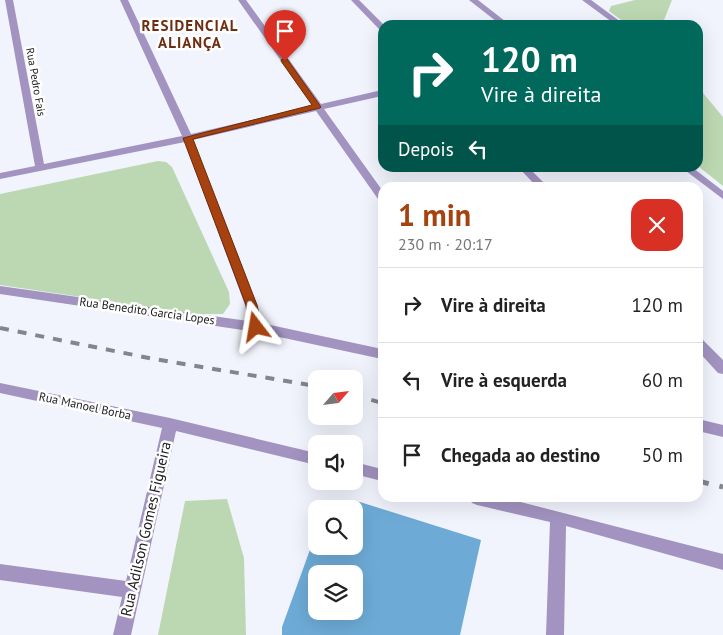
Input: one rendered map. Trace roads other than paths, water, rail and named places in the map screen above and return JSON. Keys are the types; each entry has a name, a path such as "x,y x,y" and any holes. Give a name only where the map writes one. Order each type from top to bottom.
{"street":[{"name":"Rua Pedro Fais","path":"10,0 40,168"},
{"path":"124,0 188,138 251,305 256,327"},
{"path":"242,0 378,191"},
{"path":"355,0 378,23"},
{"path":"473,0 499,20"},
{"path":"586,0 614,20"},
{"path":"0,176 188,138 378,93"},
{"path":"528,172 538,182"},
{"path":"692,172 723,196"},
{"name":"Rua Benedito Garcia Lopes","path":"0,290 256,327 378,353"},
{"path":"703,348 723,369"},
{"name":"Rua Manoel Borba","path":"0,388 170,424 308,457"},
{"name":"Rua Adilson Gomes Figueira","path":"122,635 170,424"},
{"path":"703,426 723,431"},
{"path":"363,470 378,474"},
{"path":"493,502 558,517 723,562"},
{"path":"555,635 558,517"},
{"path":"0,572 132,590"}],"water":[{"path":"363,503 481,540 460,635 282,635 282,627 308,555 363,555"}],"railway":[{"path":"0,328 154,359 308,385"},
{"path":"363,398 378,402"},
{"path":"703,482 723,487"}],"district":[{"name":"RESIDENCIAL ALIANÇA","path":"190,34"}]}
